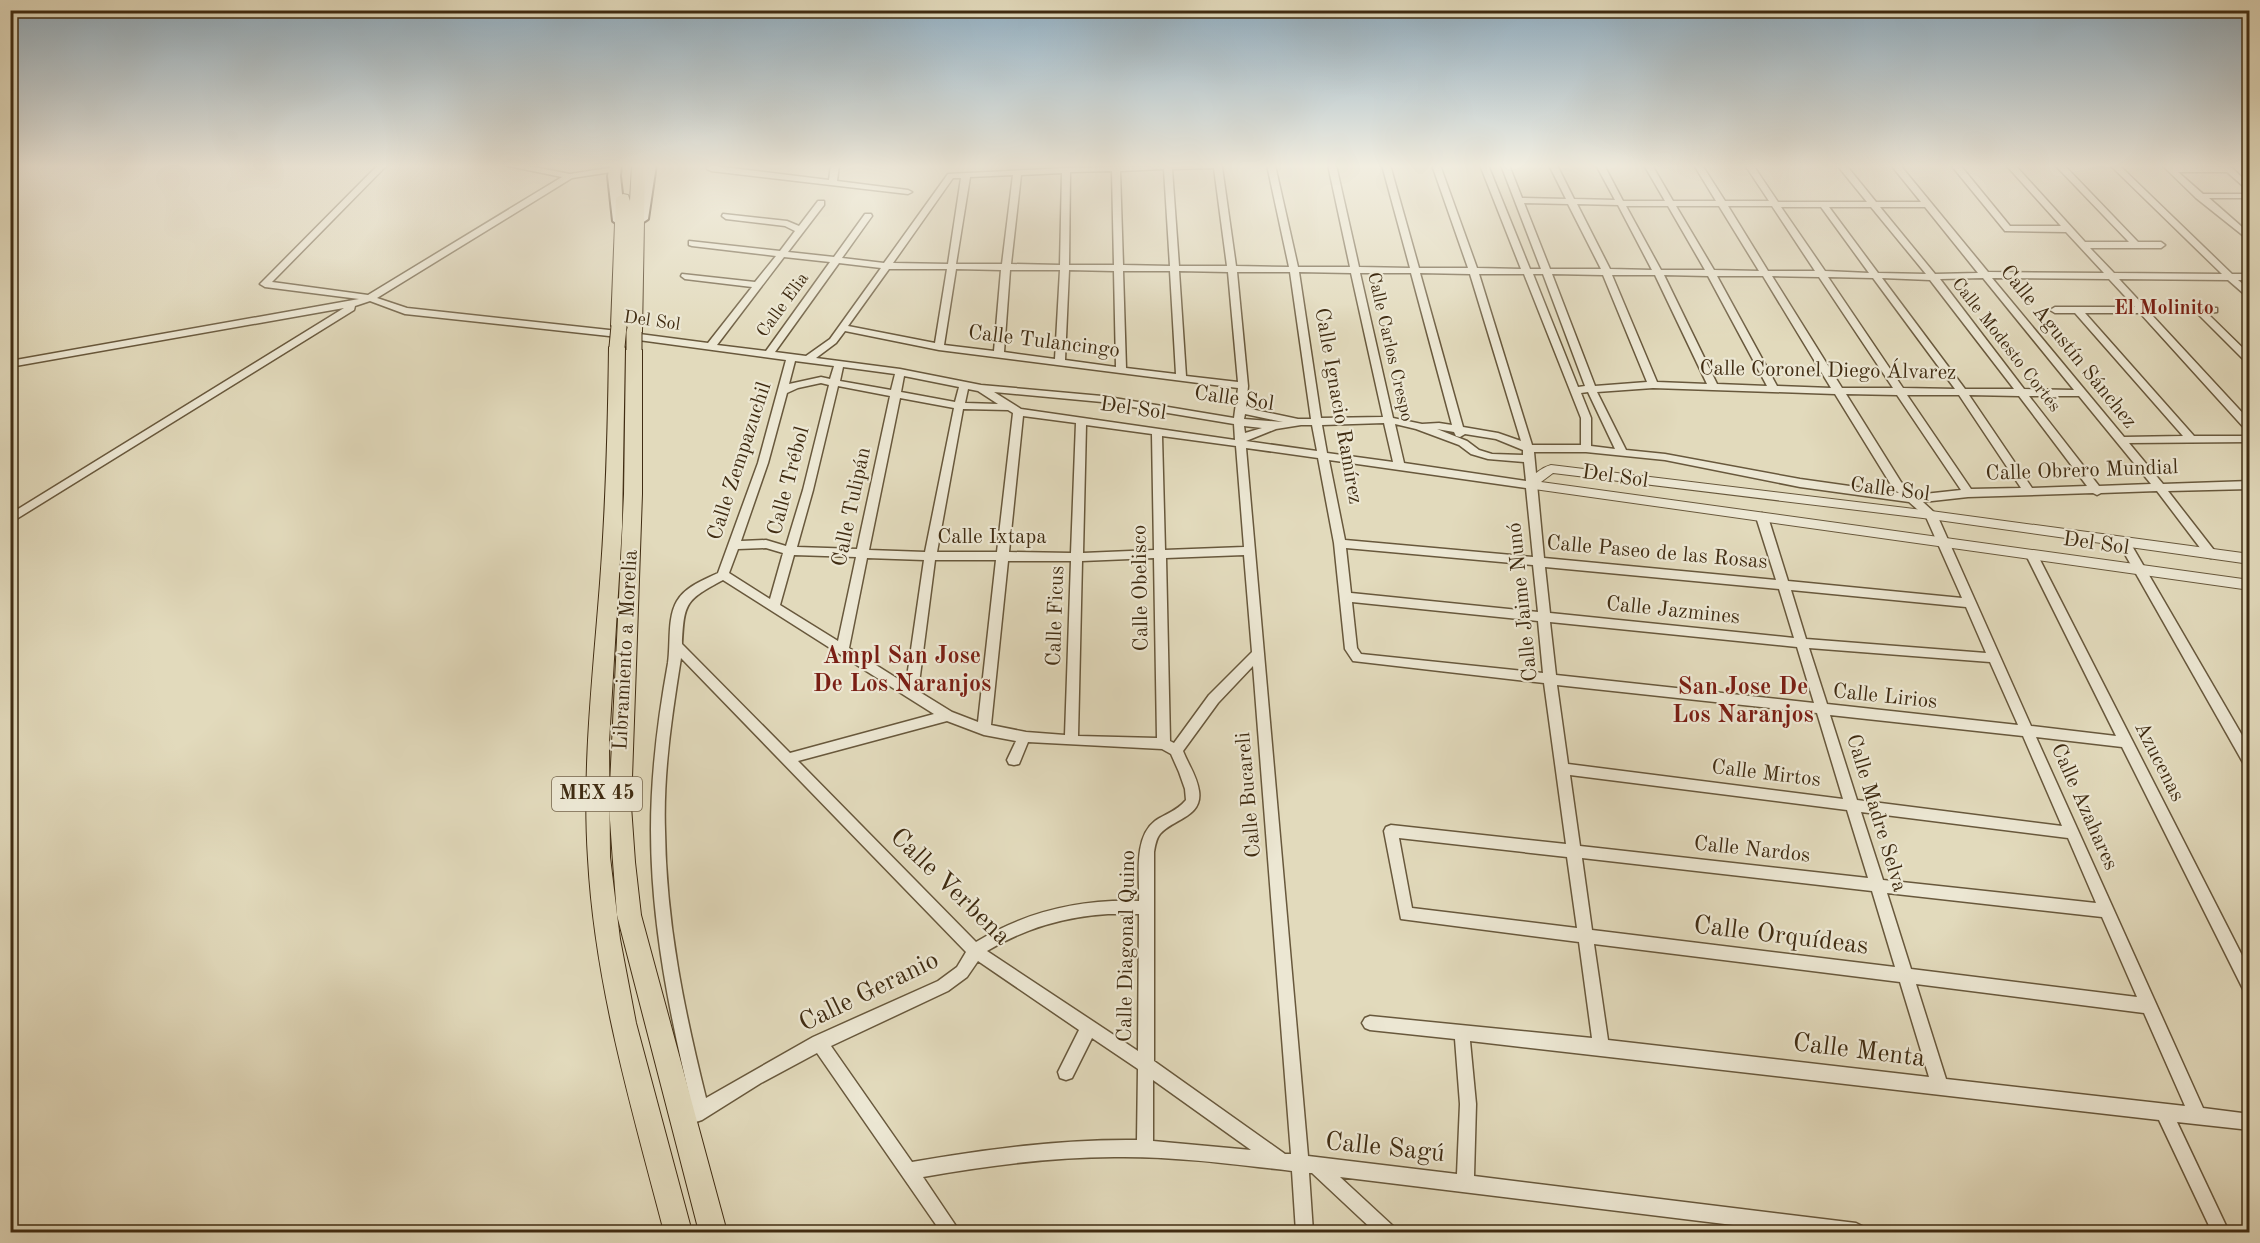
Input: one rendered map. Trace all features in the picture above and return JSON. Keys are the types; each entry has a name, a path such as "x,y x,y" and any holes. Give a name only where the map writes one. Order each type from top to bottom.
{"highway":[{"name":"Libramiento a Morelia","path":"621,223 633,494 620,806 629,915 682,1123 713,1233"},
{"name":"Libramiento a Morelia","path":"636,223 637,258 626,338 597,787 602,894 608,947 630,1048 678,1233"}],"main road":[{"path":"637,258 642,223"}],"street":[{"name":"Del Sol","path":"325,223 265,284 370,298 405,310 609,333 900,372 964,385"},
{"path":"10,519 358,303 370,298 493,223"},
{"path":"779,223 800,230"},
{"path":"710,347 805,223"},
{"name":"Calle Elia","path":"768,355 863,223"},
{"path":"807,360 833,341 918,223"},
{"path":"939,347 959,223"},
{"path":"999,355 1011,223"},
{"path":"1060,363 1066,223"},
{"path":"1117,223 1122,370"},
{"path":"1171,223 1181,378"},
{"name":"Calle Bucareli","path":"1226,223 1242,386 1241,441 1304,1233"},
{"name":"Calle Ignacio Ramírez","path":"1284,223 1294,270 1316,421 1340,543 1354,655"},
{"name":"Calle Carlos Crespo","path":"1345,223 1400,466"},
{"path":"1402,223 1463,443"},
{"name":"Calle Jaime Nunó","path":"1457,223 1474,272 1528,453 1550,681 1601,1047"},
{"path":"1507,223 1586,418 1586,449"},
{"path":"1528,223 1598,406 1622,452"},
{"path":"1582,223 1606,273 1653,385"},
{"path":"1632,223 1714,387"},
{"path":"1682,223 1773,389"},
{"name":"Calle Azahares","path":"1735,223 1898,485 1931,515 2198,1116"},
{"path":"1788,223 1968,493"},
{"path":"1837,223 1962,392 2030,491"},
{"name":"Calle Modesto Cortés","path":"1889,223 2097,491"},
{"name":"Calle Agustín Sánchez","path":"1943,223 2160,488 2211,554"},
{"path":"2003,223 2008,229 2068,229"},
{"path":"2063,223 2250,428"},
{"path":"2116,223 2136,244"},
{"path":"2174,223 2250,296"},
{"path":"2232,223 2250,238"},
{"path":"692,243 887,266 1527,273 1766,273 1933,278 1986,275 2250,276"},
{"path":"2082,245 2161,244"},
{"path":"685,276 758,285"},
{"path":"10,364 358,303"},
{"path":"2055,310 2214,310"},
{"path":"2078,310 2191,439"},
{"path":"2199,310 2250,361"},
{"name":"Calle Tulancingo","path":"843,328 939,347 1242,386"},
{"name":"Calle Zempazuchil","path":"723,575 763,463 791,358"},
{"name":"Calle Trébol","path":"773,607 839,364"},
{"name":"Calle Tulipán","path":"842,650 900,372"},
{"path":"783,391 808,381 835,383 959,406 1007,406"},
{"path":"911,694 930,556 964,385"},
{"name":"Calle Sol","path":"964,385 1240,416 1279,426 1316,421 1389,420 1418,426 1463,443 1475,452 1491,457 1586,449 1622,452"},
{"name":"Calle Coronel Diego Álvarez","path":"1574,390 1653,385 1839,391 2082,393"},
{"name":"Del Sol","path":"981,388 1018,412 1157,432 1241,441 1531,485 2250,585"},
{"path":"1586,418 1598,406"},
{"path":"984,730 1018,412"},
{"path":"1240,416 1301,422"},
{"name":"Calle Ficus","path":"1071,739 1082,421"},
{"path":"1241,441 1279,426"},
{"path":"1418,426 1439,426 1498,436 1528,453"},
{"name":"Calle Obelisco","path":"1157,432 1160,555 1170,747"},
{"path":"2120,440 2250,439"},
{"name":"Calle Obrero Mundial","path":"1622,452 1709,464 1800,483 1916,499 1968,493 2250,485"},
{"name":"Calle Sol","path":"1531,485 1551,469 1931,515 2250,559"},
{"name":"Calle Madre Selva","path":"1762,517 1940,1086"},
{"path":"2124,542 2250,762"},
{"name":"Calle Paseo de las Rosas","path":"1340,543 1970,603"},
{"name":"Calle Ixtapa","path":"735,545 766,544 790,551 862,555 1003,557 1160,555 1250,551"},
{"name":"Azucenas","path":"2032,555 2250,988"},
{"path":"701,1110 680,1030 666,956 658,885 656,819 659,758 666,700 677,646 679,608 692,594 723,575 947,716 984,730 1024,737 1170,747 1214,696 1258,654"},
{"name":"Calle Jazmines","path":"1347,597 1801,643 1995,658"},
{"name":"Calle Verbena","path":"677,646 975,951 1147,1066 1300,1164 1387,1233"},
{"name":"Calle Lirios","path":"1354,655 1361,659 1550,681 2126,742"},
{"path":"787,759 947,716"},
{"path":"1014,760 1024,737"},
{"name":"Calle Diagonal Quino","path":"1145,1149 1147,852 1149,839 1158,828 1188,808 1193,800 1193,791 1170,747"},
{"name":"Calle Mirtos","path":"1562,769 2072,833"},
{"name":"Calle Nardos","path":"1406,914 1391,831 2107,911"},
{"name":"Calle Geranio","path":"682,1123 819,1042 943,986 957,977 968,965 975,951 1007,932 1076,909 1111,906 1147,908"},
{"name":"Calle Orquídeas","path":"1406,914 2150,1006"},
{"name":"Calle Menta","path":"1370,1023 1601,1047 2250,1122"},
{"path":"1066,1072 1089,1027"},
{"path":"1462,1034 1468,1104 1465,1182"},
{"path":"819,1042 951,1233"},
{"path":"2164,1112 2222,1233"},
{"name":"Calle Sagú","path":"908,1172 987,1157 1066,1150 1145,1149 1465,1182 1856,1233"}],"district":[{"name":"El Molinito","path":"2164,309"},
{"name":"Ampl San Jose De Los Naranjos","path":"902,671"},
{"name":"San Jose De Los Naranjos","path":"1743,702"}]}
